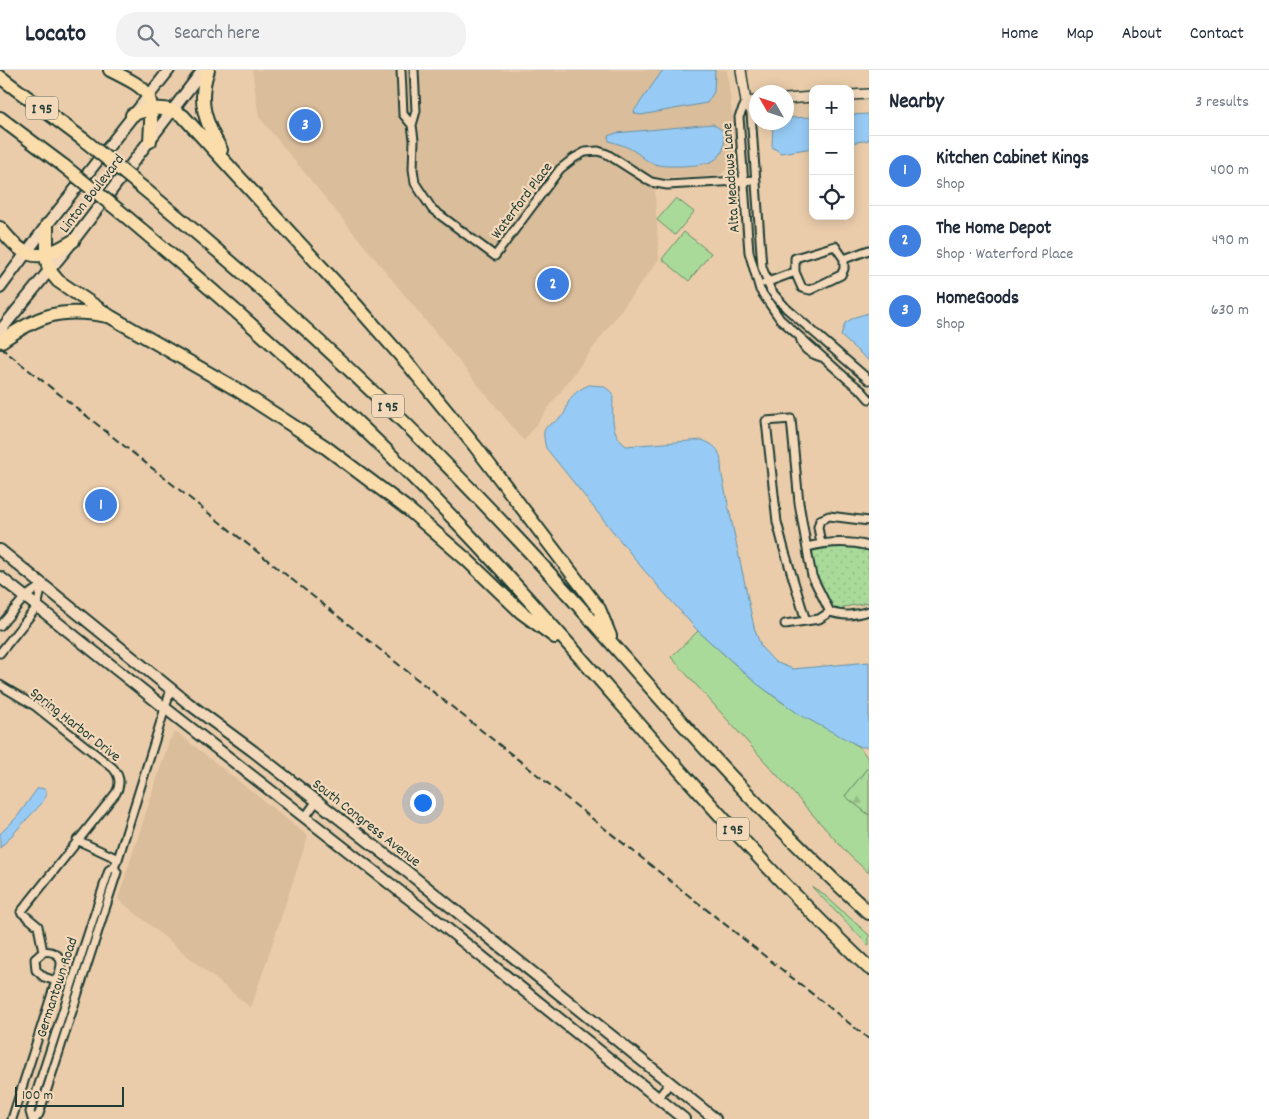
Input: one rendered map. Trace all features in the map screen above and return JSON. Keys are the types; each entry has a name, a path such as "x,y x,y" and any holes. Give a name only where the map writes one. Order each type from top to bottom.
{"highway":[{"path":"110,70 136,84 149,96 152,109 150,141"},
{"path":"208,70 202,94 204,112 214,138 234,171"},
{"name":"I 95","path":"0,77 84,140 143,188 291,315 398,415 513,534 756,804 797,846 869,913"},
{"path":"132,116 152,109 173,111 183,116 234,171 367,318 459,425 599,609 614,645"},
{"name":"I 95","path":"0,118 64,166 123,214 240,314 363,428 470,536 745,843 816,917 869,968"},
{"path":"47,225 46,254 49,270 58,281 111,317 258,403 317,441 367,477 448,543 521,612 578,655"},
{"path":"0,228 17,248 26,253 37,255 46,254 73,241"},
{"path":"0,342 26,324 50,315 80,312 111,317"}],"main road":[{"name":"Linton Boulevard","path":"0,288 169,70"},
{"name":"Linton Boulevard","path":"0,331 73,241 203,70"},
{"name":"South Congress Avenue","path":"0,550 171,689 433,893 715,1119"},
{"path":"0,577 165,708 306,816 684,1119"}],"street":[{"name":"Waterford Place","path":"401,70 403,114 412,125"},
{"name":"Waterford Place","path":"414,70 416,111 412,125 415,182 432,209 496,256 560,169 585,152 598,151 607,154 651,182 667,185 756,180"},
{"path":"741,70 746,102 749,102"},
{"path":"854,95 869,94"},
{"path":"794,99 809,98"},
{"name":"Alta Meadows Lane","path":"746,102 751,113 762,267 771,291 786,308 869,380"},
{"name":"Alta Meadows Lane","path":"746,102 739,117 748,252 759,286 768,303 780,319 800,336 801,345 806,350 824,358 869,399"},
{"path":"836,246 844,259 844,269 840,275 810,290 802,288 795,272 795,258 836,246"},
{"path":"844,259 869,250"},
{"path":"759,286 795,272"},
{"path":"800,336 808,327"},
{"path":"806,621 777,522 766,421 791,419 799,503 812,576 819,593 830,612 842,616 869,611"},
{"path":"820,544 818,527 820,520 830,516 869,521"},
{"path":"807,547 820,544 846,543 869,546"},
{"path":"0,626 24,597 42,585"},
{"path":"0,653 37,606 42,585"},
{"path":"785,624 819,619 830,612"},
{"name":"Spring Harbor Drive","path":"0,685 35,706 117,772 119,777 119,788 21,912 38,926 43,952"},
{"name":"Germantown Road","path":"114,867 117,872 102,922 39,1114 33,1119 30,1112 109,870 114,867 118,859 171,689"},
{"path":"306,816 316,802"},
{"path":"77,840 118,859"},
{"path":"102,922 96,919 104,895 103,888"},
{"path":"12,1119 56,981 61,964 58,955 48,951 43,952 36,959 36,970 44,977 56,981"},
{"path":"43,1101 40,1098 40,1094 59,1032 57,1029"},
{"path":"658,1098 670,1083"}],"shaded area":[{"path":"252,70 727,70 736,149 731,164 719,176 654,179 659,259 524,441 259,117"},
{"path":"174,733 179,734 308,836 251,1008 118,899 169,741"}],"green space":[{"path":"676,198 694,212 675,235 657,220"},
{"path":"684,232 711,253 689,281 662,259"},
{"path":"837,547 853,547 869,551 869,603 843,607 844,613 832,609 816,582 812,566 813,551"},
{"path":"698,631 781,702 855,744 867,758 869,766 845,796 869,815 869,873 849,855 671,657"},
{"path":"869,766 869,815 845,796"},
{"path":"812,887 821,892 869,935 869,946"}],"water":[{"path":"663,70 715,70 714,92 707,103 641,115 635,114 634,111"},
{"path":"869,114 869,140 854,142 854,115"},
{"path":"809,117 809,149 781,153 772,147 773,130 794,130 794,118"},
{"path":"713,124 723,131 723,150 714,160 698,165 668,166 653,164 636,152 609,141 608,136 616,133"},
{"path":"869,313 869,361 841,336 845,323 855,317"},
{"path":"589,385 603,386 613,393 614,429 626,446 702,440 714,446 720,458 722,476 754,627 761,647 775,662 793,669 869,662 869,747 861,747 800,715 756,683 698,631 643,569 546,448 544,433 547,426 564,414 574,394"},
{"path":"37,789 46,790 46,796 42,803 0,848 0,834 17,817"}],"railway":[{"path":"0,347 869,1039"}],"place":[{"name":"HomeGoods","path":"305,125"},
{"name":"The Home Depot","path":"553,284"},
{"name":"Kitchen Cabinet Kings","path":"101,505"}]}
